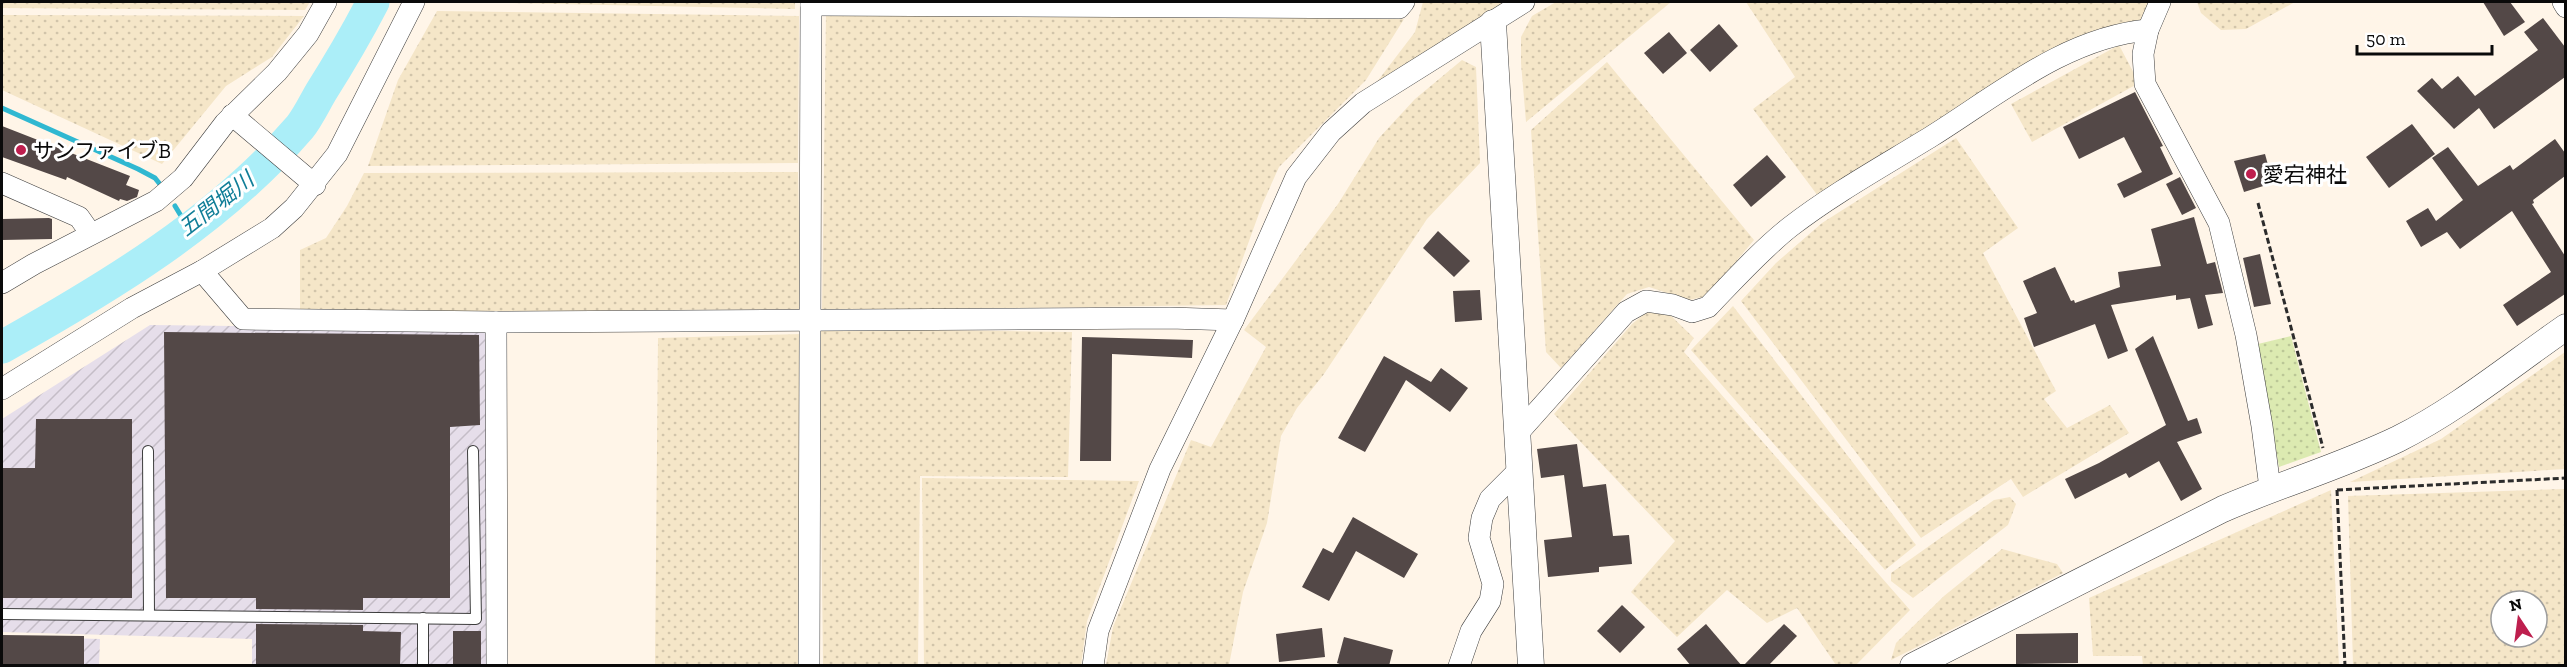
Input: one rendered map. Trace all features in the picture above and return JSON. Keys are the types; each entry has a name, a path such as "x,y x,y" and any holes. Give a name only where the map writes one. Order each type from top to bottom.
{"street":[{"path":"2,284 163,195 183,178 199,154 237,119 308,34 326,2"},
{"path":"2,388 132,308 202,271 272,228 337,154 414,2"},
{"path":"809,666 811,3 1399,8 1404,2"},
{"path":"1093,666 1098,631 1160,470 1233,320 1296,177 1331,132 1364,103 1524,2"},
{"path":"2160,2 2148,30 2143,54 2145,84 2219,223 2246,335 2270,488"},
{"path":"2563,2 2565,7"},
{"path":"1493,23 1531,666"},
{"path":"1518,433 1626,312 1646,301 1673,305 1692,312 1708,307 1789,228 1843,191 2037,68 2100,40 2127,32 2148,30"},
{"path":"237,119 312,183"},
{"path":"2,183 79,217 91,234"},
{"path":"202,271 243,319 496,322 1170,318 1233,320"},
{"path":"496,322 497,666"},
{"path":"1913,666 2157,541 2270,488 2367,453 2400,438 2437,417 2565,327"},
{"path":"1459,666 1471,631 1490,601 1493,584 1479,538 1482,518 1490,499 1520,469"}],"lane":[{"path":"148,451 149,615"},
{"path":"2,614 476,619 473,452"},
{"path":"423,618 423,666"}],"path":[{"path":"2258,203 2325,456"},
{"path":"2345,666 2337,490 2565,478"}],"shaded area":[{"path":"2,2 310,2 305,10 2,8"},
{"path":"458,2 795,2 795,9"},
{"path":"1423,2 1510,2 1370,91 1415,32"},
{"path":"1556,2 1671,2 1526,122 1521,37 1532,16"},
{"path":"1746,2 2152,2 2144,23 1818,196 1753,109 1795,77"},
{"path":"2197,2 2295,2 2246,29 2221,30 2201,13"},
{"path":"437,11 799,16 798,163 368,166 398,80"},
{"path":"826,14 1404,19 1366,80 1279,167 1262,205 1226,305 822,311"},
{"path":"2,15 304,16 272,57 226,86 162,164 2,90"},
{"path":"2119,45 2139,83 2032,142 2011,104"},
{"path":"1462,60 1476,67 1480,163 1427,219 1324,374 1297,408 1281,436 1267,523 1243,592 1229,665 1106,665 1113,627 1191,440 1211,447 1266,347 1244,330 1338,204 1379,138 1415,99"},
{"path":"1607,62 1754,240 1707,296 1689,300 1649,287 1627,294 1561,368 1546,352 1531,130"},
{"path":"1956,138 2018,228 1983,253 2056,391 2044,399 2067,428 2110,405 2129,433 2023,497 2011,479 1921,538 1741,301 1776,263 1822,223"},
{"path":"798,172 801,309 300,313 300,250 326,238 347,206 364,173"},
{"path":"1733,306 1916,545 1885,570 1691,350"},
{"path":"1647,312 1668,313 1694,338 1684,352 1910,610 1856,665 1836,665 1797,608 1767,623 1727,590 1677,637 1631,592 1675,541 1554,414 1632,324"},
{"path":"150,325 488,329 492,665 252,665 252,639 2,632 2,419"},
{"path":"819,329 1072,332 1068,477 920,476 918,665 823,665"},
{"path":"802,334 799,665 655,666 658,338"},
{"path":"2565,352 2565,469 2350,482 2441,439"},
{"path":"922,478 1139,481 1087,621 1081,665 924,665"},
{"path":"2565,489 2565,665 2353,665 2348,496"},
{"path":"2331,490 2339,665 2143,666 2142,656 2093,656 2089,598"},
{"path":"2010,497 2016,504 2008,525 1913,598 1891,581 1891,573 1994,500"},
{"path":"2002,549 2057,564 2063,573 1891,660 1896,643 1944,596"},
{"path":"2,636 100,639 99,665 2,666"}],"green space":[{"path":"2291,336 2321,452 2279,467 2258,344"}],"building":[{"path":"2483,2 2510,2 2525,22 2504,36"},
{"path":"2543,18 2565,47 2565,77 2494,129 2479,108 2454,129 2417,91 2432,78 2442,89 2458,76 2475,96 2538,50 2524,32"},
{"path":"1719,24 1738,46 1710,72 1690,50"},
{"path":"1669,32 1687,53 1663,74 1644,53"},
{"path":"2135,92 2163,146 2160,147 2173,174 2124,198 2117,184 2142,172 2124,137 2079,159 2063,127"},
{"path":"2412,124 2435,154 2389,188 2366,157"},
{"path":"2,126 130,176 126,185 139,190 137,197 119,201 67,177 66,180 2,157"},
{"path":"2555,139 2565,153 2565,176 2533,200 2532,204 2565,256 2565,294 2517,326 2503,305 2551,272 2512,211 2460,249 2447,232 2421,247 2406,221 2428,208 2436,221 2463,200 2432,158 2448,147 2478,186 2510,165 2513,170"},
{"path":"2265,154 2273,183 2244,192 2234,161"},
{"path":"1767,155 1786,177 1751,207 1733,185"},
{"path":"2180,177 2196,208 2182,215 2166,184"},
{"path":"2194,217 2207,264 2215,262 2223,293 2205,295 2213,325 2198,329 2190,298 2176,300 2176,295 2111,305 2128,351 2108,359 2095,324 2034,347 2024,318 2037,313 2023,281 2055,267 2071,301 2074,300 2075,303 2120,287 2118,272 2161,266 2151,229"},
{"path":"2,219 52,219 52,239 2,240"},
{"path":"1438,231 1470,261 1454,277 1423,248"},
{"path":"2260,254 2271,304 2254,307 2243,258"},
{"path":"1480,290 1482,320 1455,322 1453,291"},
{"path":"164,332 479,335 480,425 450,427 450,598 363,598 363,610 256,609 256,598 166,598"},
{"path":"2153,336 2188,421 2197,418 2202,433 2177,442 2202,489 2181,501 2159,461 2129,478 2126,473 2075,499 2065,479 2099,463 2166,425 2135,349"},
{"path":"1082,337 1193,340 1192,358 1112,354 1111,461 1080,461"},
{"path":"1384,356 1431,382 1441,368 1468,388 1450,412 1406,380 1365,452 1338,438"},
{"path":"36,419 132,419 132,598 2,598 2,468 35,468"},
{"path":"1577,444 1583,487 1606,484 1613,536 1629,535 1632,564 1599,567 1599,572 1548,577 1544,540 1572,537 1564,475 1541,478 1537,449"},
{"path":"1353,517 1418,554 1404,578 1356,551 1329,601 1302,587 1323,548 1333,553"},
{"path":"1622,605 1645,627 1620,653 1597,631"},
{"path":"256,624 363,625 363,631 401,632 400,666 256,666"},
{"path":"1706,624 1742,666 1691,666 1677,649"},
{"path":"1784,624 1797,636 1768,666 1743,666"},
{"path":"1322,628 1325,657 1279,662 1276,634"},
{"path":"453,631 481,631 481,666 453,666"},
{"path":"2078,633 2078,663 2016,664 2016,634"},
{"path":"2,635 84,636 84,666 2,666"},
{"path":"1344,637 1393,650 1389,666 1345,666 1337,663"}],"waterway":[{"name":"五間堀川","path":"2,347 122,276 161,250 234,193 268,161 306,119 373,2"},
{"path":"2,108 138,169 155,178 163,188"},
{"path":"175,206 189,229"}],"place":[{"name":"サンファイブB","path":"21,150"},
{"name":"愛宕神社","path":"2251,174"}]}
